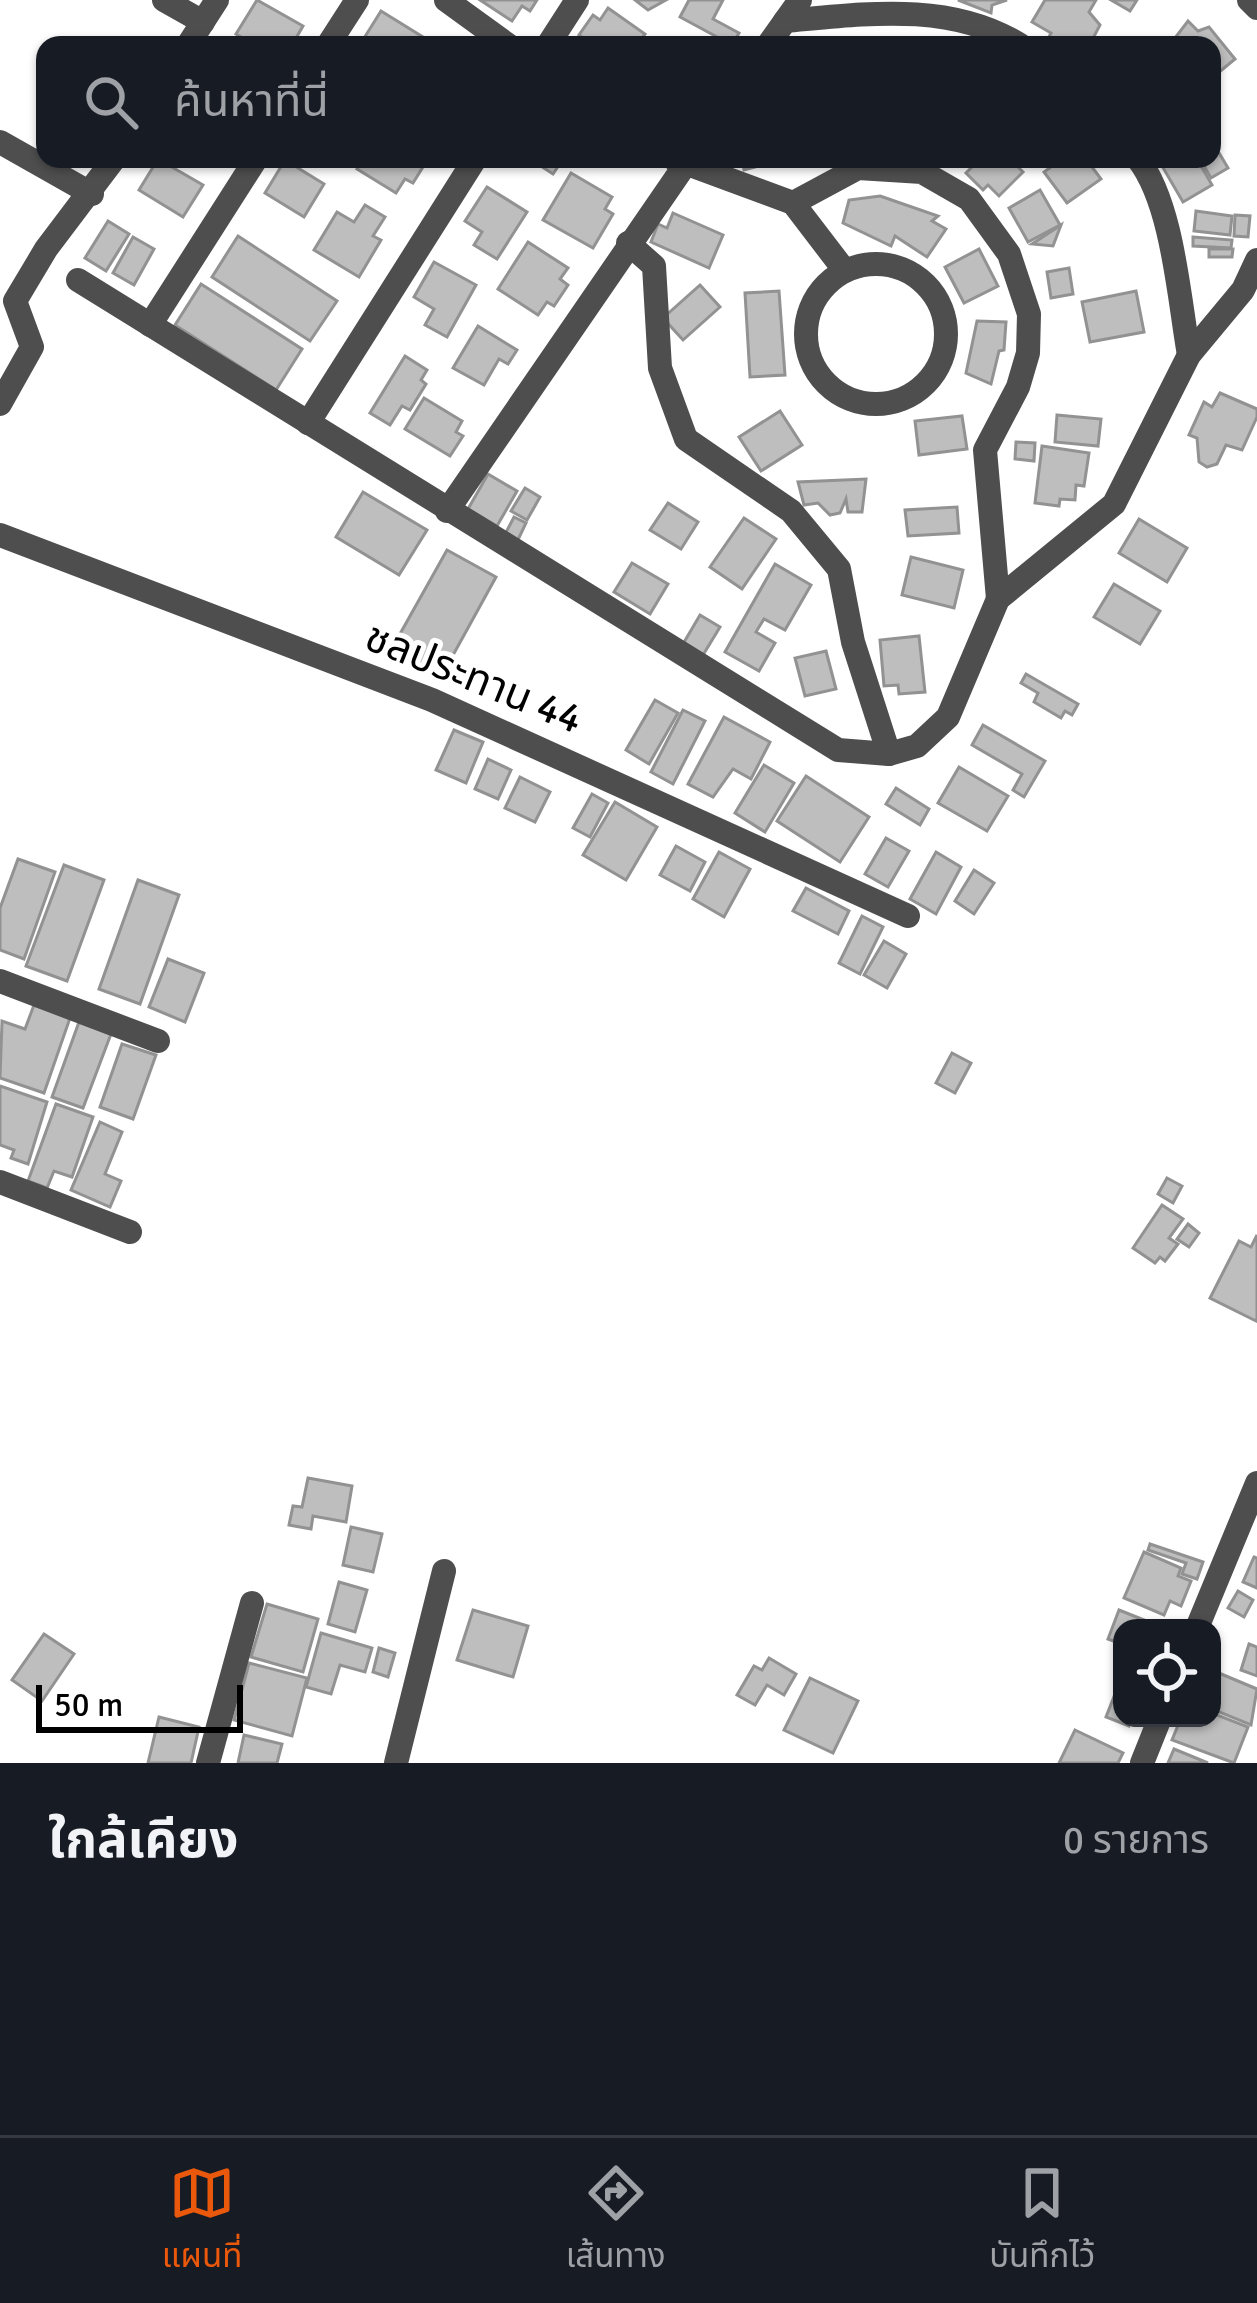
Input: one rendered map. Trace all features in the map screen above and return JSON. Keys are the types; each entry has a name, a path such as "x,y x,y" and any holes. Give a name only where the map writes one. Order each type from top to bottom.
{"street":[{"path":"164,0 202,22"},
{"path":"193,36 217,0"},
{"path":"334,36 357,0"},
{"path":"446,0 496,36"},
{"path":"554,36 577,0"},
{"path":"1249,0 1257,8"},
{"path":"774,36 792,10 899,11 994,28 1006,36"},
{"path":"0,142 36,162"},
{"path":"46,168 92,194"},
{"path":"0,404 32,347 15,301 46,249 108,168"},
{"path":"150,325 250,168"},
{"path":"308,423 470,168"},
{"path":"448,511 677,168"},
{"path":"701,168 793,202 844,271"},
{"path":"793,202 856,168"},
{"path":"78,280 838,750 889,754 917,746 948,717 998,599 986,450 1018,387 1028,353 1029,314 1009,254 969,199 922,172 871,168"},
{"path":"1145,168 1170,246 1189,355"},
{"path":"628,243 654,266 660,368 686,439 791,511 838,568 853,642 889,754"},
{"path":"998,599 1114,504 1189,355 1243,290 1257,260"},
{"path":"871,263 896,267 918,278 938,300 946,345 938,368 908,398 862,404 839,395 811,363 805,339 808,314 824,285 844,271 871,263"},
{"name":"ชลประทาน 44","path":"0,535 432,700 908,916"},
{"path":"0,981 158,1041"},
{"path":"0,1182 130,1232"},
{"path":"1201,1619 1257,1483"},
{"path":"396,1763 444,1570"},
{"path":"208,1763 252,1603"},
{"path":"1142,1763 1156,1727"}],"building":[{"path":"257,0 303,26 297,36 236,34"},
{"path":"480,0 537,0 530,11 522,6 512,21"},
{"path":"635,0 666,0 648,10"},
{"path":"689,0 723,0 713,19 739,33 715,36 680,17"},
{"path":"958,0 1007,0 992,5 991,13"},
{"path":"1045,0 1096,0 1089,12 1100,25 1094,36 1050,36 1032,22"},
{"path":"1111,0 1137,0 1130,11"},
{"path":"608,8 645,34 579,35 593,15 600,20"},
{"path":"381,11 421,36 365,36"},
{"path":"1188,21 1198,31 1209,27 1216,36 1177,36"},
{"path":"1221,42 1235,59 1221,71"},
{"path":"1221,156 1228,168 1211,178 1205,168 1221,168"},
{"path":"152,168 174,168 203,185 183,217 139,190"},
{"path":"280,168 298,168 324,184 304,217 265,193"},
{"path":"422,168 413,183 405,179 396,193 357,169"},
{"path":"971,168 1019,168 1023,172 999,196 988,185 983,190 966,173"},
{"path":"1093,168 1101,179 1067,203 1044,172"},
{"path":"1163,168 1202,168 1212,185 1183,202"},
{"path":"571,173 612,197 605,209 613,214 593,248 543,220"},
{"path":"487,187 527,212 497,259 474,245 482,232 465,221"},
{"path":"1040,190 1060,225 1028,242 1009,208"},
{"path":"880,196 938,216 932,221 946,229 927,257 895,236 891,246 843,223 849,200"},
{"path":"365,205 385,217 373,236 381,240 359,277 314,250 337,212 354,222"},
{"path":"1196,211 1232,216 1230,235 1194,231"},
{"path":"673,213 723,235 709,268 651,242 658,224 667,228"},
{"path":"1235,215 1250,216 1248,237 1234,236"},
{"path":"108,221 129,234 106,271 85,258"},
{"path":"1061,225 1053,246 1032,244"},
{"path":"238,236 337,301 310,341 212,277"},
{"path":"133,237 154,249 134,285 113,273"},
{"path":"1193,237 1232,240 1231,248 1193,246"},
{"path":"528,242 568,268 560,279 568,285 554,306 547,302 538,315 498,289"},
{"path":"979,249 998,286 964,303 945,267"},
{"path":"1209,249 1233,249 1232,257 1209,257"},
{"path":"434,262 476,285 447,337 425,325 434,309 414,297"},
{"path":"1069,268 1073,294 1051,298 1047,272"},
{"path":"201,284 302,349 276,390 175,325"},
{"path":"700,285 720,307 683,340 663,318"},
{"path":"779,291 785,375 750,377 745,293"},
{"path":"1136,291 1144,332 1090,342 1082,302"},
{"path":"977,321 1006,322 1004,350 999,351 991,384 966,373"},
{"path":"478,326 517,350 508,364 499,359 484,385 453,368"},
{"path":"405,356 427,370 421,380 426,384 410,410 402,406 390,425 370,413"},
{"path":"1220,393 1257,409 1257,417 1242,450 1226,445 1217,464 1207,467 1199,462 1197,438 1189,435 1204,402 1212,407"},
{"path":"424,398 462,421 456,432 463,436 450,456 405,429"},
{"path":"780,411 802,445 761,471 739,437"},
{"path":"1057,415 1101,419 1098,446 1055,442"},
{"path":"962,416 967,449 919,455 915,421"},
{"path":"1016,442 1035,443 1034,461 1015,459"},
{"path":"1042,446 1089,453 1084,486 1076,485 1075,500 1060,499 1059,506 1035,503"},
{"path":"488,474 517,491 497,526 468,509"},
{"path":"866,479 862,512 848,512 846,499 840,513 830,515 818,503 804,505 798,482"},
{"path":"525,488 540,497 527,520 511,511"},
{"path":"363,492 427,530 399,575 336,537"},
{"path":"668,503 698,522 681,549 650,530"},
{"path":"957,507 959,533 908,536 905,510"},
{"path":"514,517 526,523 516,544 503,538"},
{"path":"744,518 776,539 742,589 710,567"},
{"path":"1139,519 1187,548 1167,582 1119,553"},
{"path":"447,550 496,577 441,677 391,650"},
{"path":"911,557 963,570 954,608 902,595"},
{"path":"632,563 668,584 650,614 614,592"},
{"path":"775,564 811,585 785,630 764,619 756,632 775,643 759,671 725,652"},
{"path":"1114,584 1160,611 1140,644 1094,617"},
{"path":"700,615 720,627 703,655 683,644"},
{"path":"919,636 925,692 899,694 898,685 884,686 880,640"},
{"path":"826,651 836,689 805,696 795,658"},
{"path":"1026,674 1078,704 1072,715 1065,711 1061,718 1034,702 1038,693 1021,683"},
{"path":"655,700 678,713 649,764 626,750"},
{"path":"683,710 705,721 673,784 651,772"},
{"path":"724,717 770,742 751,779 733,769 713,797 688,784"},
{"path":"983,725 1045,761 1024,797 1013,790 1022,774 972,745"},
{"path":"454,730 483,742 466,783 436,770"},
{"path":"488,759 511,770 498,799 475,789"},
{"path":"764,765 794,783 765,832 735,813"},
{"path":"959,767 1008,796 987,831 938,803"},
{"path":"806,776 869,817 840,862 777,821"},
{"path":"520,777 550,792 535,822 505,808"},
{"path":"896,788 929,809 920,825 886,804"},
{"path":"592,794 608,803 590,837 573,828"},
{"path":"615,802 657,827 626,880 583,855"},
{"path":"886,838 909,851 888,887 865,874"},
{"path":"676,846 705,862 690,891 660,875"},
{"path":"719,852 750,869 724,917 693,899"},
{"path":"936,852 961,867 936,914 910,899"},
{"path":"18,859 55,872 24,959 0,950 0,908"},
{"path":"64,865 104,880 67,981 26,966"},
{"path":"974,870 994,883 974,914 955,901"},
{"path":"138,880 179,895 140,1004 99,989"},
{"path":"806,888 849,911 838,934 793,911"},
{"path":"862,916 883,927 860,974 839,963"},
{"path":"884,941 906,954 887,988 864,975"},
{"path":"168,959 204,973 185,1022 149,1007"},
{"path":"34,1005 70,1018 44,1093 0,1078 2,1021 25,1029"},
{"path":"79,1022 111,1034 83,1108 52,1097"},
{"path":"122,1044 156,1055 133,1119 100,1107"},
{"path":"952,1053 971,1063 955,1093 936,1083"},
{"path":"0,1086 47,1102 28,1164 11,1158 14,1150 0,1145"},
{"path":"56,1104 93,1117 72,1177 54,1171 47,1188 28,1181"},
{"path":"100,1122 122,1132 105,1174 121,1181 110,1207 71,1190"},
{"path":"1167,1178 1182,1186 1173,1203 1158,1194"},
{"path":"1162,1205 1183,1219 1169,1238 1178,1244 1165,1261 1160,1257 1155,1263 1133,1248"},
{"path":"1188,1224 1199,1233 1189,1247 1177,1239"},
{"path":"1257,1235 1256,1321 1210,1298 1239,1241 1251,1247"},
{"path":"308,1478 352,1486 346,1522 313,1516 311,1529 289,1525 293,1506 302,1507"},
{"path":"351,1527 382,1534 373,1572 343,1565"},
{"path":"1150,1544 1203,1562 1197,1579 1182,1574 1186,1563 1148,1550"},
{"path":"1144,1552 1181,1568 1178,1576 1191,1581 1181,1606 1170,1601 1164,1615 1124,1598"},
{"path":"1257,1558 1257,1588 1243,1582"},
{"path":"339,1582 367,1590 355,1632 328,1624"},
{"path":"1238,1591 1253,1600 1244,1617 1228,1608"},
{"path":"267,1604 318,1619 303,1672 251,1657"},
{"path":"473,1610 528,1626 513,1677 457,1660"},
{"path":"1119,1610 1142,1619 1116,1619"},
{"path":"321,1633 372,1648 365,1672 340,1665 331,1694 306,1687"},
{"path":"44,1634 74,1654 42,1701 12,1680"},
{"path":"1249,1644 1257,1647 1257,1676 1241,1670"},
{"path":"379,1648 395,1653 388,1677 373,1672"},
{"path":"769,1658 796,1674 784,1695 767,1685 755,1705 737,1695 754,1666 762,1670"},
{"path":"249,1663 307,1678 292,1736 234,1720"},
{"path":"1221,1674 1257,1689 1251,1725 1221,1713"},
{"path":"810,1678 858,1701 833,1753 784,1730"},
{"path":"1221,1716 1248,1727 1234,1763 1172,1740 1177,1727 1221,1727"},
{"path":"159,1717 199,1727 191,1763 148,1763"},
{"path":"1075,1730 1123,1753 1118,1763 1059,1763"},
{"path":"244,1735 282,1744 277,1763 238,1763"},
{"path":"1174,1749 1208,1763 1168,1763"}]}
